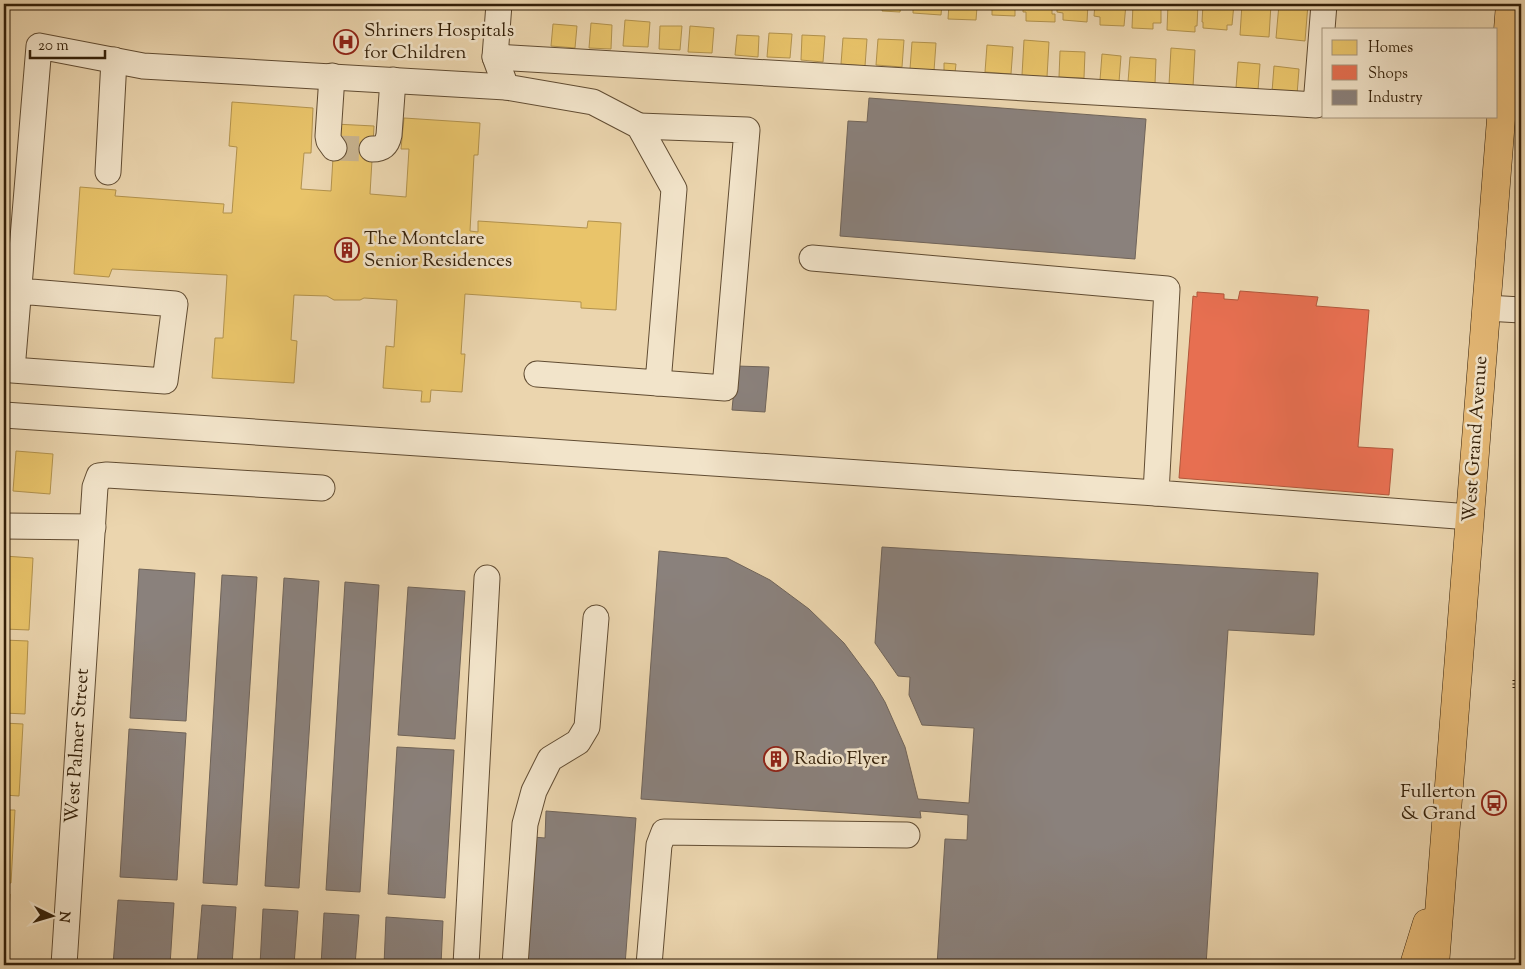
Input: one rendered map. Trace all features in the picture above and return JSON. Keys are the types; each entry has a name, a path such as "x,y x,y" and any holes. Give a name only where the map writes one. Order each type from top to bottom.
{"main road":[{"name":"West Grand Avenue","path":"1435,965 1510,4"},
{"name":"West Grand Avenue","path":"1414,965 1442,873"}],"street":[{"path":"499,4 495,57 506,86"},
{"path":"1322,28 1324,4"},
{"path":"495,57 1316,105 1322,29"},
{"path":"19,291 176,304 166,381 12,370 39,46 143,66 506,86 593,102 639,126 747,130 725,388 537,374"},
{"path":"108,172 114,60"},
{"path":"332,76 328,136 334,148"},
{"path":"372,149 384,147 387,143 393,80"},
{"path":"639,126 674,189 658,384"},
{"path":"812,258 1167,289 1156,493"},
{"path":"1486,308 1521,310"},
{"path":"4,416 1156,493 1470,517"},
{"name":"West Palmer Street","path":"64,965 96,481 100,476 107,475 322,488"},
{"path":"4,526 92,526"},
{"path":"466,965 488,578"},
{"path":"515,965 525,824 534,791 550,759 578,742 587,727 596,618"},
{"path":"649,965 659,845 664,832 907,835"}],"path":[{"path":"1514,680 1514,688"}],"building: Homes":[{"path":"761,4 761,7 736,5"},
{"path":"781,4 796,4 795,9 781,8"},
{"path":"844,4 869,4 869,9 843,7"},
{"path":"883,4 906,4 901,5 900,12 882,11"},
{"path":"913,4 942,4 941,15 913,13"},
{"path":"949,4 980,4 980,7 977,7 976,20 948,19"},
{"path":"984,4 1015,4 1015,16 992,15 992,9 984,8"},
{"path":"1023,4 1052,4 1052,14 1055,14 1055,22 1026,21 1026,12 1023,12"},
{"path":"1057,4 1088,4 1087,22 1063,20 1063,13 1057,12"},
{"path":"1095,4 1126,4 1124,26 1100,25 1100,17 1094,16"},
{"path":"1133,4 1161,4 1161,23 1153,23 1153,29 1132,28"},
{"path":"1168,4 1198,4 1195,32 1167,30"},
{"path":"1203,4 1234,4 1232,25 1227,25 1227,30 1203,28"},
{"path":"1242,4 1271,4 1269,37 1240,35"},
{"path":"1279,4 1308,4 1305,41 1276,38"},
{"path":"625,20 650,22 648,47 623,46"},
{"path":"591,23 612,25 611,49 589,48"},
{"path":"553,24 577,26 575,48 551,46"},
{"path":"660,26 682,26 680,50 659,49"},
{"path":"690,26 714,28 712,53 688,52"},
{"path":"769,33 792,34 790,58 767,57"},
{"path":"737,35 759,36 758,57 735,55"},
{"path":"802,35 825,36 823,62 801,60"},
{"path":"843,38 867,39 865,66 841,64"},
{"path":"878,39 904,40 902,67 876,65"},
{"path":"1024,40 1049,42 1047,77 1022,75"},
{"path":"912,42 936,43 934,71 910,69"},
{"path":"987,45 1013,47 1011,74 985,72"},
{"path":"1171,48 1195,50 1193,87 1169,85"},
{"path":"1060,51 1085,52 1084,78 1059,77"},
{"path":"1102,54 1121,56 1119,82 1100,80"},
{"path":"1130,57 1156,59 1155,84 1128,82"},
{"path":"1238,62 1260,64 1258,90 1236,88"},
{"path":"944,63 956,64 955,73 944,72"},
{"path":"1274,66 1299,69 1297,95 1272,92"},
{"name":"The Montclare Senior Residences","path":"232,102 313,108 311,153 304,153 301,189 331,191 335,124 374,126 370,194 406,197 409,149 401,149 404,118 480,123 478,155 474,155 470,231 478,232 478,221 587,228 588,221 621,223 616,310 581,308 581,302 465,294 461,354 465,354 462,392 431,390 430,402 421,402 422,391 383,388 386,346 394,347 397,300 364,298 360,300 334,300 327,296 294,295 291,340 297,341 294,383 212,378 215,338 223,338 227,275 112,269 109,277 74,274 80,187 116,190 115,196 224,204 223,213 232,213 237,147 229,146"},
{"path":"16,451 53,454 50,494 13,491"},
{"path":"4,556 33,558 29,630 4,629"},
{"path":"4,640 28,641 25,714 4,713"},
{"path":"4,723 23,724 19,796 4,795"},
{"path":"4,810 15,810 11,883 4,883"},
{"path":"4,893 10,894 6,965 4,965"}],"building: Shops":[{"path":"1240,291 1318,297 1316,306 1369,310 1358,447 1393,449 1389,495 1179,478 1193,296 1197,297 1197,292 1224,294 1224,299 1238,300"}],"building: Industry":[{"path":"869,98 1146,119 1135,259 840,236 848,121 867,122"},
{"path":"736,366 769,367 765,412 732,410"},
{"name":"Radio Flyer","path":"882,547 1318,573 1314,635 1228,630 1206,965 937,965 945,839 967,840 968,815 920,811 921,818 641,799 659,551 727,558 770,580 809,609 844,643 873,682 885,702 905,747 918,799 969,803 974,728 922,725 909,695 910,677 898,676 875,643"},
{"path":"139,569 195,573 186,721 130,718"},
{"path":"222,575 257,577 237,885 203,883"},
{"path":"284,578 319,581 299,888 265,886"},
{"path":"345,582 379,585 360,892 326,890"},
{"path":"408,587 465,591 455,739 398,735"},
{"path":"129,729 186,733 177,880 120,877"},
{"path":"397,747 454,750 445,898 388,894"},
{"path":"546,811 636,818 625,965 523,965 533,837 545,838"},
{"path":"118,900 174,903 170,965 113,965"},
{"path":"202,905 236,907 232,965 197,965"},
{"path":"263,909 298,911 294,965 260,965"},
{"path":"324,913 359,915 355,965 321,965"},
{"path":"386,917 443,921 441,965 384,965"}],"tunnel":[{"path":"334,148 372,149"}],"place":[{"name":"Shriners Hospitals for Children","path":"346,42"},
{"name":"The Montclare Senior Residences","path":"347,250"},
{"name":"Radio Flyer","path":"776,759"},
{"name":"Fullerton & Grand","path":"1494,803"}]}
